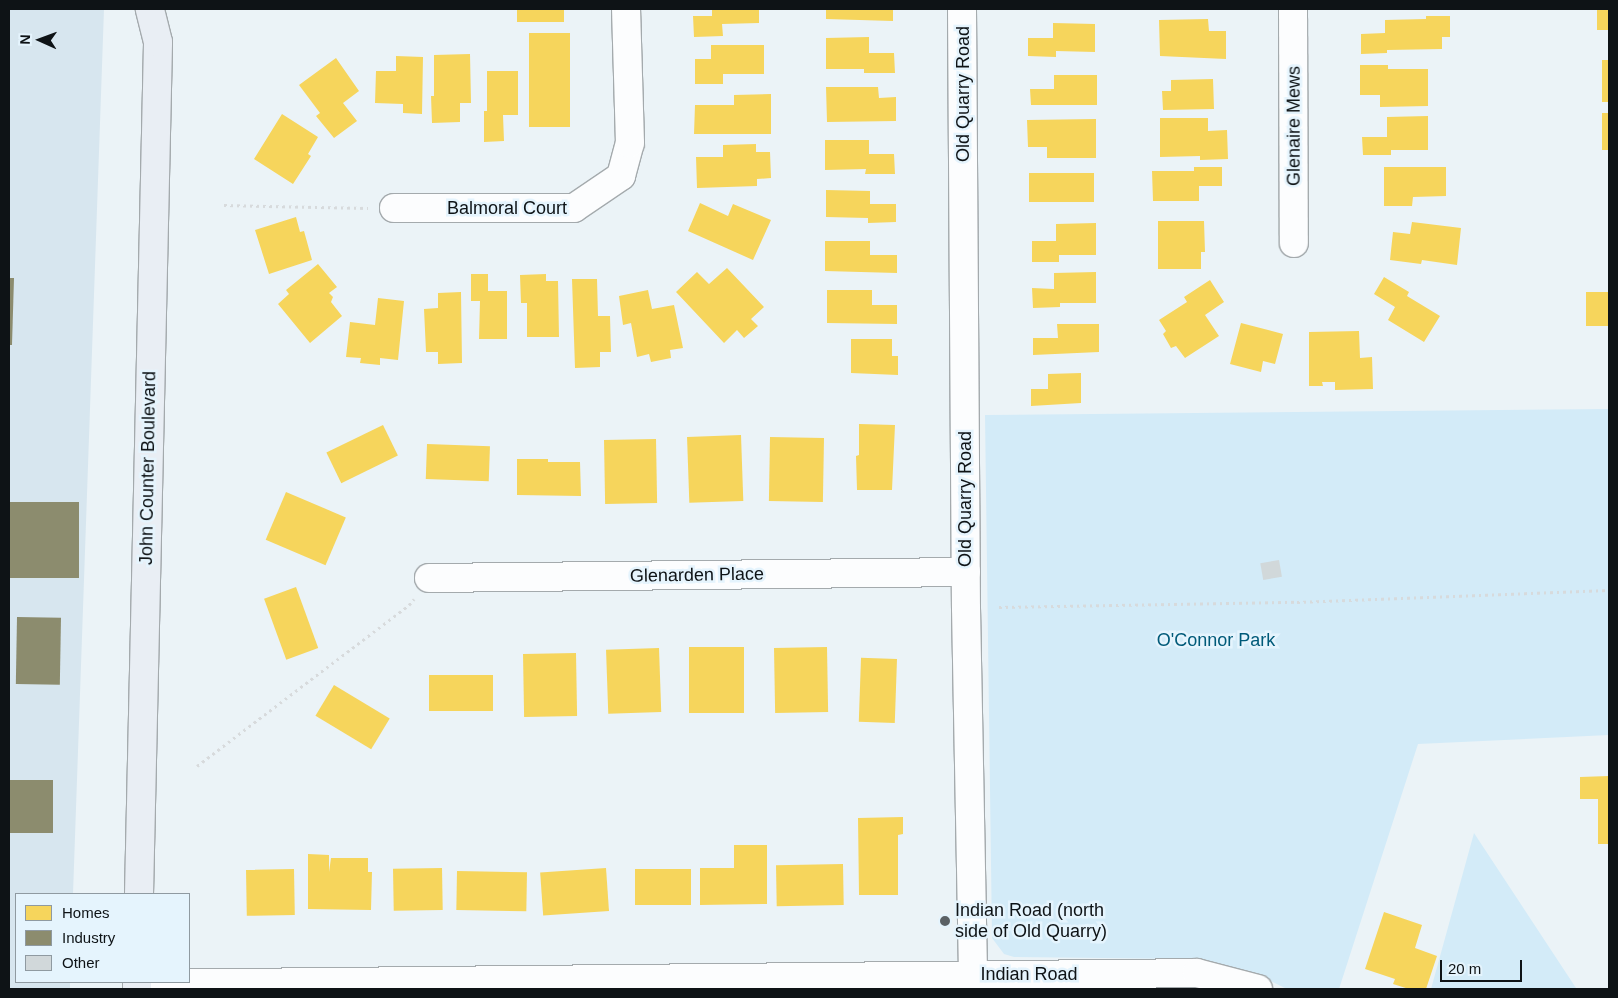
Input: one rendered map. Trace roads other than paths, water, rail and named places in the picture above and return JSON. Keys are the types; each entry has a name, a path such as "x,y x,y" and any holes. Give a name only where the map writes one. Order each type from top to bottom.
{"main road":[{"name":"John Counter Boulevard","path":"139,893 158,42 150,9"},
{"name":"John Counter Boulevard","path":"158,42 168,9"}],"street":[{"name":"Balmoral Court","path":"394,208 574,208 621,176 630,143 626,9"},
{"name":"Old Quarry Road","path":"962,9 966,572 973,982"},
{"name":"Glenaire Mews","path":"1293,9 1294,243"},
{"name":"Glenarden Place","path":"429,578 966,572"},
{"name":"Indian Road","path":"137,985 573,985 973,982 1197,973 1258,989"}],"place":[{"name":"Indian Road (north side of Old Quarry)","path":"945,921"}],"park label":[{"name":"O'Connor Park","path":"1216,640"}]}
